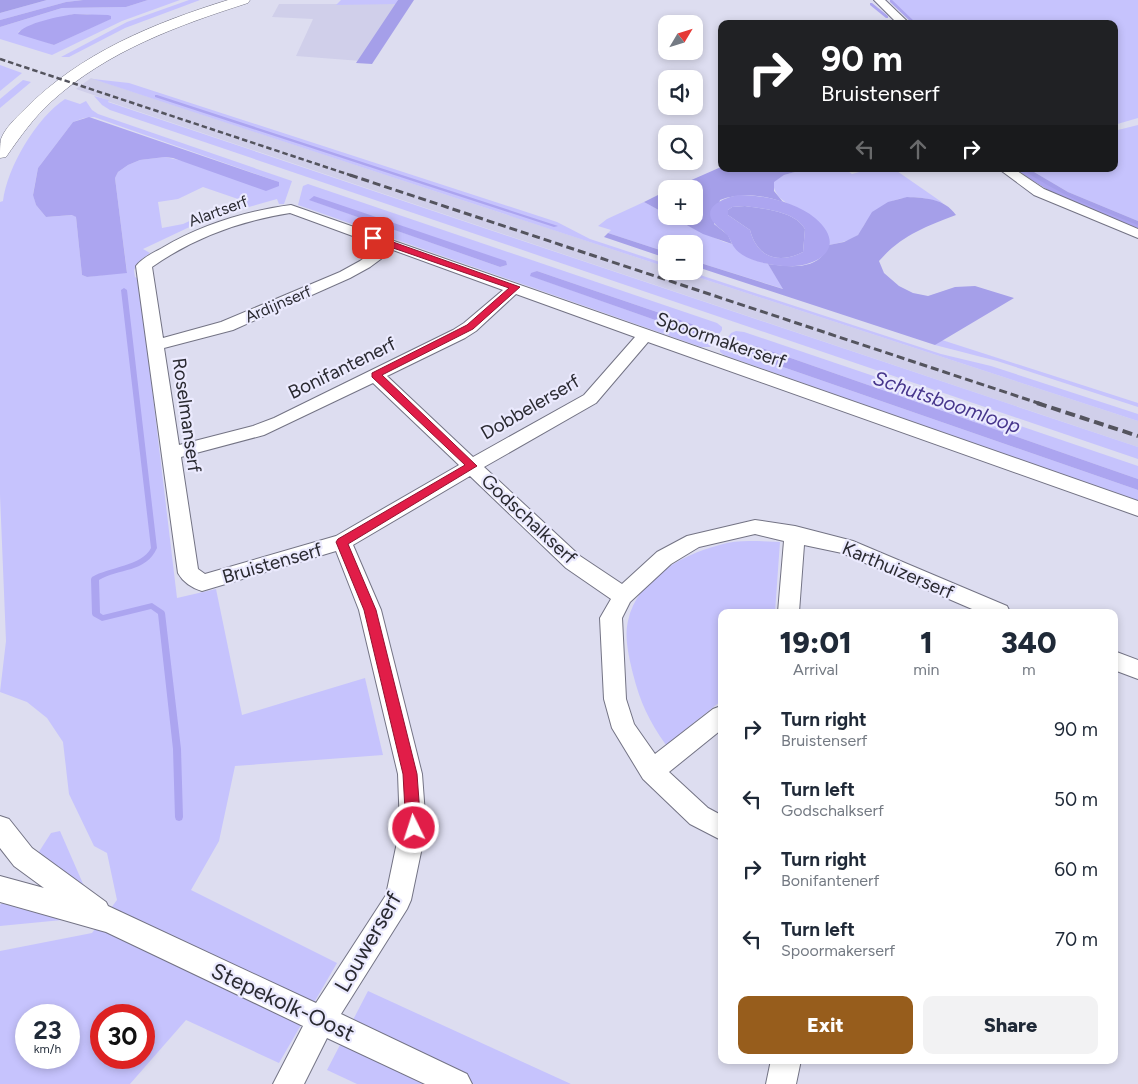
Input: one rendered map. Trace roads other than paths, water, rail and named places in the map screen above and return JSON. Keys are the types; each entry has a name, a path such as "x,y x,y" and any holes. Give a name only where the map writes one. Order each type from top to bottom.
{"main road":[{"path":"0,133 44,89 99,52 160,23 228,0"},
{"path":"0,153 14,132 33,110 53,92 92,64 137,39 167,26 244,0"}],"street":[{"path":"879,0 901,20"},
{"path":"1010,172 1039,192 1138,234"},
{"name":"Spoormakerserf","path":"291,209 516,287 644,335 1138,509"},
{"name":"Alartserf","path":"160,254 229,224 274,211 291,209"},
{"name":"Ardijnserf","path":"156,345 206,334 227,326 345,275 365,264 391,245"},
{"name":"Roselmanserf","path":"160,254 144,266 188,573 202,583"},
{"name":"Bonifantenerf","path":"171,453 258,432 470,327 516,287"},
{"name":"Dobbelerserf","path":"472,466 590,399 644,335"},
{"name":"Godschalkserf","path":"375,375 572,562 623,596"},
{"name":"Bruistenserf","path":"202,583 342,542 472,466"},
{"name":"Karthuizerserf","path":"718,826 699,816 652,771 624,728 614,699 611,618 623,596 664,558 694,541 755,527 846,546 992,609"},
{"path":"788,609 795,534"},
{"name":"Louwerserf","path":"288,1084 321,1020 398,900 414,828 410,774 370,610 342,542"},
{"path":"1118,662 1138,670"},
{"path":"652,771 718,718"},
{"name":"Stepekolk-Oost","path":"0,828 23,857 109,920"},
{"name":"Stepekolk-Oost","path":"0,889 109,920 456,1084"},
{"path":"781,1084 785,1064"}],"waterway":[{"path":"891,1 911,20"},
{"path":"871,4 887,17"},
{"path":"156,96 556,226"},
{"path":"1023,172 1061,195 1138,227"},
{"path":"124,290 154,548 151,555 138,564 110,572 95,579 96,614 102,618 152,606 161,613 177,749 179,817"}],"railway":[{"path":"0,59 353,176"},
{"path":"350,175 1041,404"},
{"path":"1037,403 1138,436"}],"water label":[{"name":"Schutsboomloop","path":"947,402"}]}
